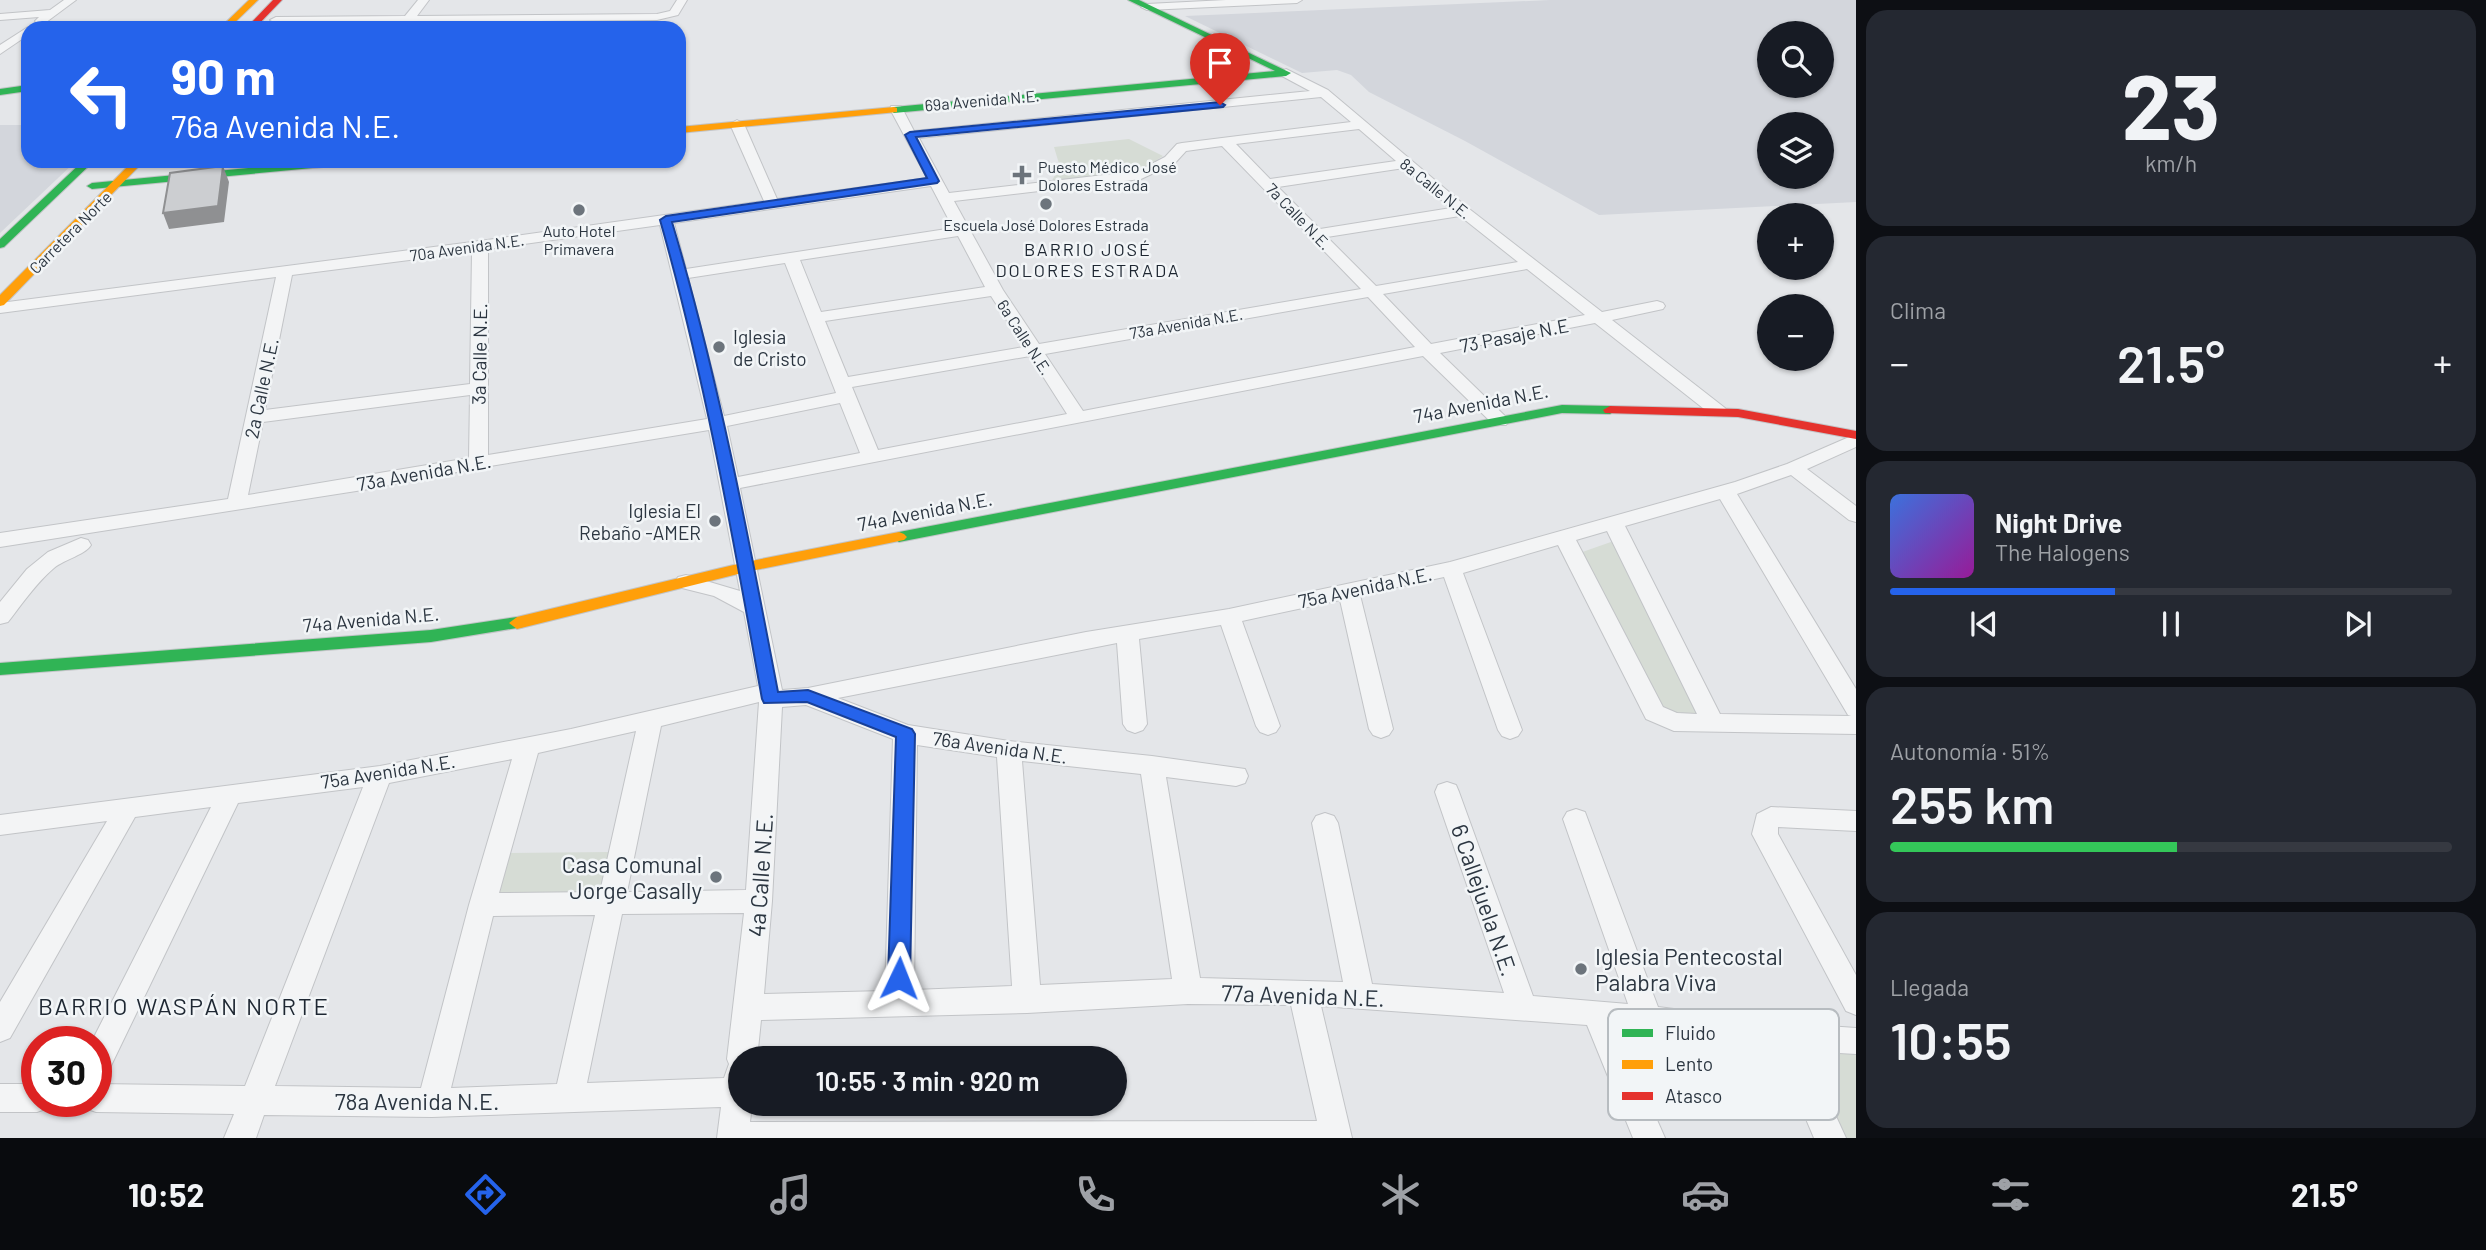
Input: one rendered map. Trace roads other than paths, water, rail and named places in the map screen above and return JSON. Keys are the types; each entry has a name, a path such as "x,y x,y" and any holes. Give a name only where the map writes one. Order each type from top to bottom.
{"main road":[{"path":"232,21 254,0"},
{"path":"257,21 278,0"},
{"path":"275,21 295,0"},
{"name":"8a Calle N.E.","path":"1139,3 1286,73"},
{"name":"69a Avenida N.E.","path":"686,129 1286,73"},
{"path":"0,85 21,81"},
{"path":"0,92 21,89"},
{"path":"1,242 81,168"},
{"name":"Carretera Norte","path":"74,204 110,168"},
{"name":"Carretera Norte","path":"0,302 133,168"},
{"path":"92,186 283,168"},
{"name":"74a Avenida N.E.","path":"0,669 431,636 532,621 746,567 1562,409 1738,413 1856,435"}],"street":[{"path":"40,21 71,0"},
{"path":"407,20 424,0"},
{"path":"373,21 670,15 677,10 682,0"},
{"path":"1139,3 1297,0"},
{"path":"0,17 52,13"},
{"path":"0,50 21,35"},
{"name":"8a Calle N.E.","path":"1286,73 1324,93 1463,211 1719,412"},
{"path":"910,135 1040,124 1324,93"},
{"name":"6a Calle N.E.","path":"896,108 995,290 1077,416"},
{"path":"737,124 772,203"},
{"path":"945,198 1141,175 1170,160 1182,147 1362,125"},
{"name":"7a Calle N.E.","path":"1225,141 1372,292"},
{"path":"1266,184 1406,164"},
{"name":"70a Avenida N.E.","path":"0,308 480,246 934,181"},
{"path":"1316,234 1463,211"},
{"name":"4a Calle N.E.","path":"666,220 718,423 769,687 759,901 744,1046"},
{"path":"681,274 962,231"},
{"name":"3a Calle N.E.","path":"478,462 480,246"},
{"path":"791,258 871,456"},
{"name":"73a Avenida N.E.","path":"0,540 369,483 478,462 718,423 844,390 1034,350 1531,264"},
{"name":"2a Calle N.E.","path":"237,503 285,272"},
{"path":"815,318 995,290"},
{"path":"1372,292 1392,317 1500,421"},
{"name":"73 Pasaje N.E","path":"731,484 1657,306"},
{"path":"256,417 478,388"},
{"name":"75a Avenida N.E.","path":"814,694 1229,615 1451,569 1725,491 1794,468 1856,440"},
{"path":"1794,468 1856,516"},
{"path":"1725,491 1856,709"},
{"path":"1613,523 1713,723"},
{"path":"1564,537 1654,713 1674,722 1856,725"},
{"path":"0,617 47,560 62,550 81,545"},
{"path":"1451,569 1510,730"},
{"path":"686,582 715,587 754,608"},
{"path":"1348,590 1381,729"},
{"path":"1229,615 1268,726"},
{"path":"1127,633 1135,724"},
{"name":"75a Avenida N.E.","path":"0,825 380,775 651,718 769,687"},
{"name":"76a Avenida N.E.","path":"769,687 814,694 905,734 1009,750 1236,776"},
{"path":"569,1099 651,718"},
{"path":"898,1004 905,734"},
{"path":"432,1102 482,905 527,746"},
{"path":"1009,750 1027,1000"},
{"path":"1152,765 1188,991"},
{"path":"240,1138 380,775"},
{"name":"6 Callejuela N.E.","path":"1447,792 1523,1009"},
{"path":"112,1031 230,794"},
{"path":"0,1029 127,809"},
{"path":"1856,821 1771,817 1766,821 1765,834 1856,1002"},
{"path":"1576,819 1644,1009"},
{"path":"1325,823 1360,996"},
{"path":"482,905 759,901"},
{"name":"77a Avenida N.E.","path":"748,1007 1027,1000 1188,991 1303,992 1608,1015"},
{"path":"735,1116 733,1138 1335,1137 1303,992"},
{"path":"1596,1013 1608,1041"},
{"name":"78a Avenida N.E.","path":"112,1098 432,1102 569,1099 728,1083"},
{"path":"0,1098 21,1098"},
{"path":"1641,1120 1649,1138"},
{"path":"1821,1120 1829,1138"}],"place":[{"name":"Puesto Médico José Dolores Estrada","path":"1022,175"},
{"name":"Escuela José Dolores Estrada","path":"1046,204"},
{"name":"Auto Hotel Primavera","path":"579,210"},
{"name":"Iglesia de Cristo","path":"719,347"},
{"name":"Iglesia El Rebaño -AMER","path":"715,521"},
{"name":"Casa Comunal Jorge Casally","path":"716,877"},
{"name":"Iglesia Pentecostal Palabra Viva","path":"1581,969"}],"district":[{"name":"BARRIO JOSÉ DOLORES ESTRADA","path":"1088,259"},
{"name":"BARRIO WASPÁN NORTE","path":"184,1005"}]}
